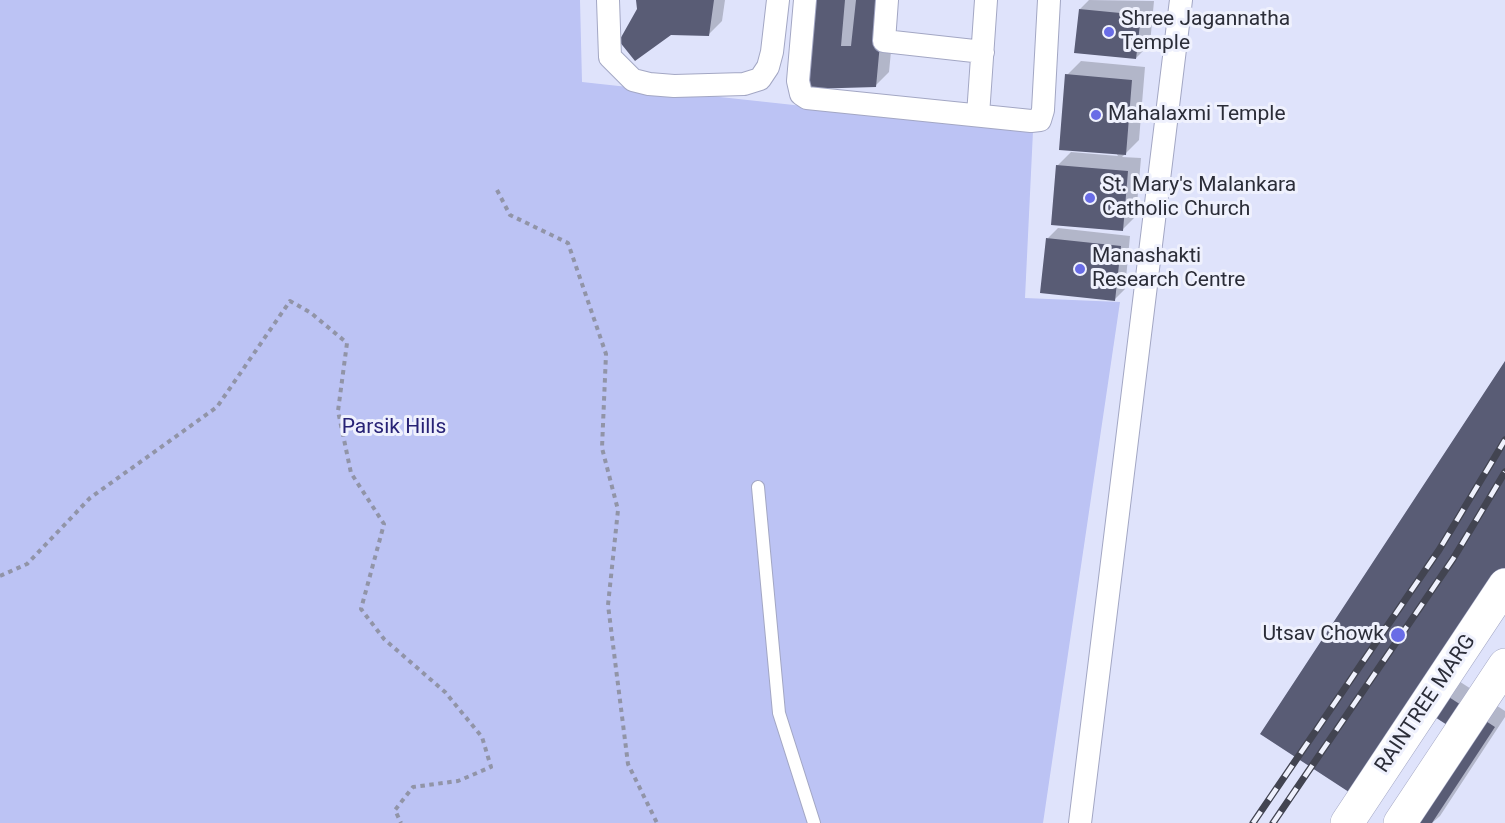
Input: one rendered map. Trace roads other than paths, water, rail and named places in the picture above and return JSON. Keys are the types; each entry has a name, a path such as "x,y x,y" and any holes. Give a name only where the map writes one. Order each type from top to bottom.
{"main road":[{"name":"RAINTREE MARG","path":"1347,823 1505,585"},
{"name":"RAINTREE MARG","path":"1400,823 1505,664"}],"street":[{"path":"608,0 610,57 633,80 674,86 744,84 760,79 768,67 772,52 778,0"},
{"path":"805,0 798,81 801,94 807,98 1040,120 1043,110 1049,0"},
{"path":"887,0 884,41 983,51"},
{"path":"978,115 986,0"},
{"path":"1080,823 1181,0"}],"lane":[{"path":"758,487 779,713 814,823"}],"railway":[{"path":"1253,823 1439,550 1505,440"},
{"path":"1273,823 1453,559 1505,472"}],"place":[{"name":"Shree Jagannatha Temple","path":"1109,32"},
{"name":"Mahalaxmi Temple","path":"1096,115"},
{"name":"St. Mary's Malankara Catholic Church","path":"1090,198"},
{"name":"Manashakti Research Centre","path":"1080,269"},
{"name":"Utsav Chowk","path":"1398,635"}],"park label":[{"name":"Parsik Hills","path":"394,428"}]}
